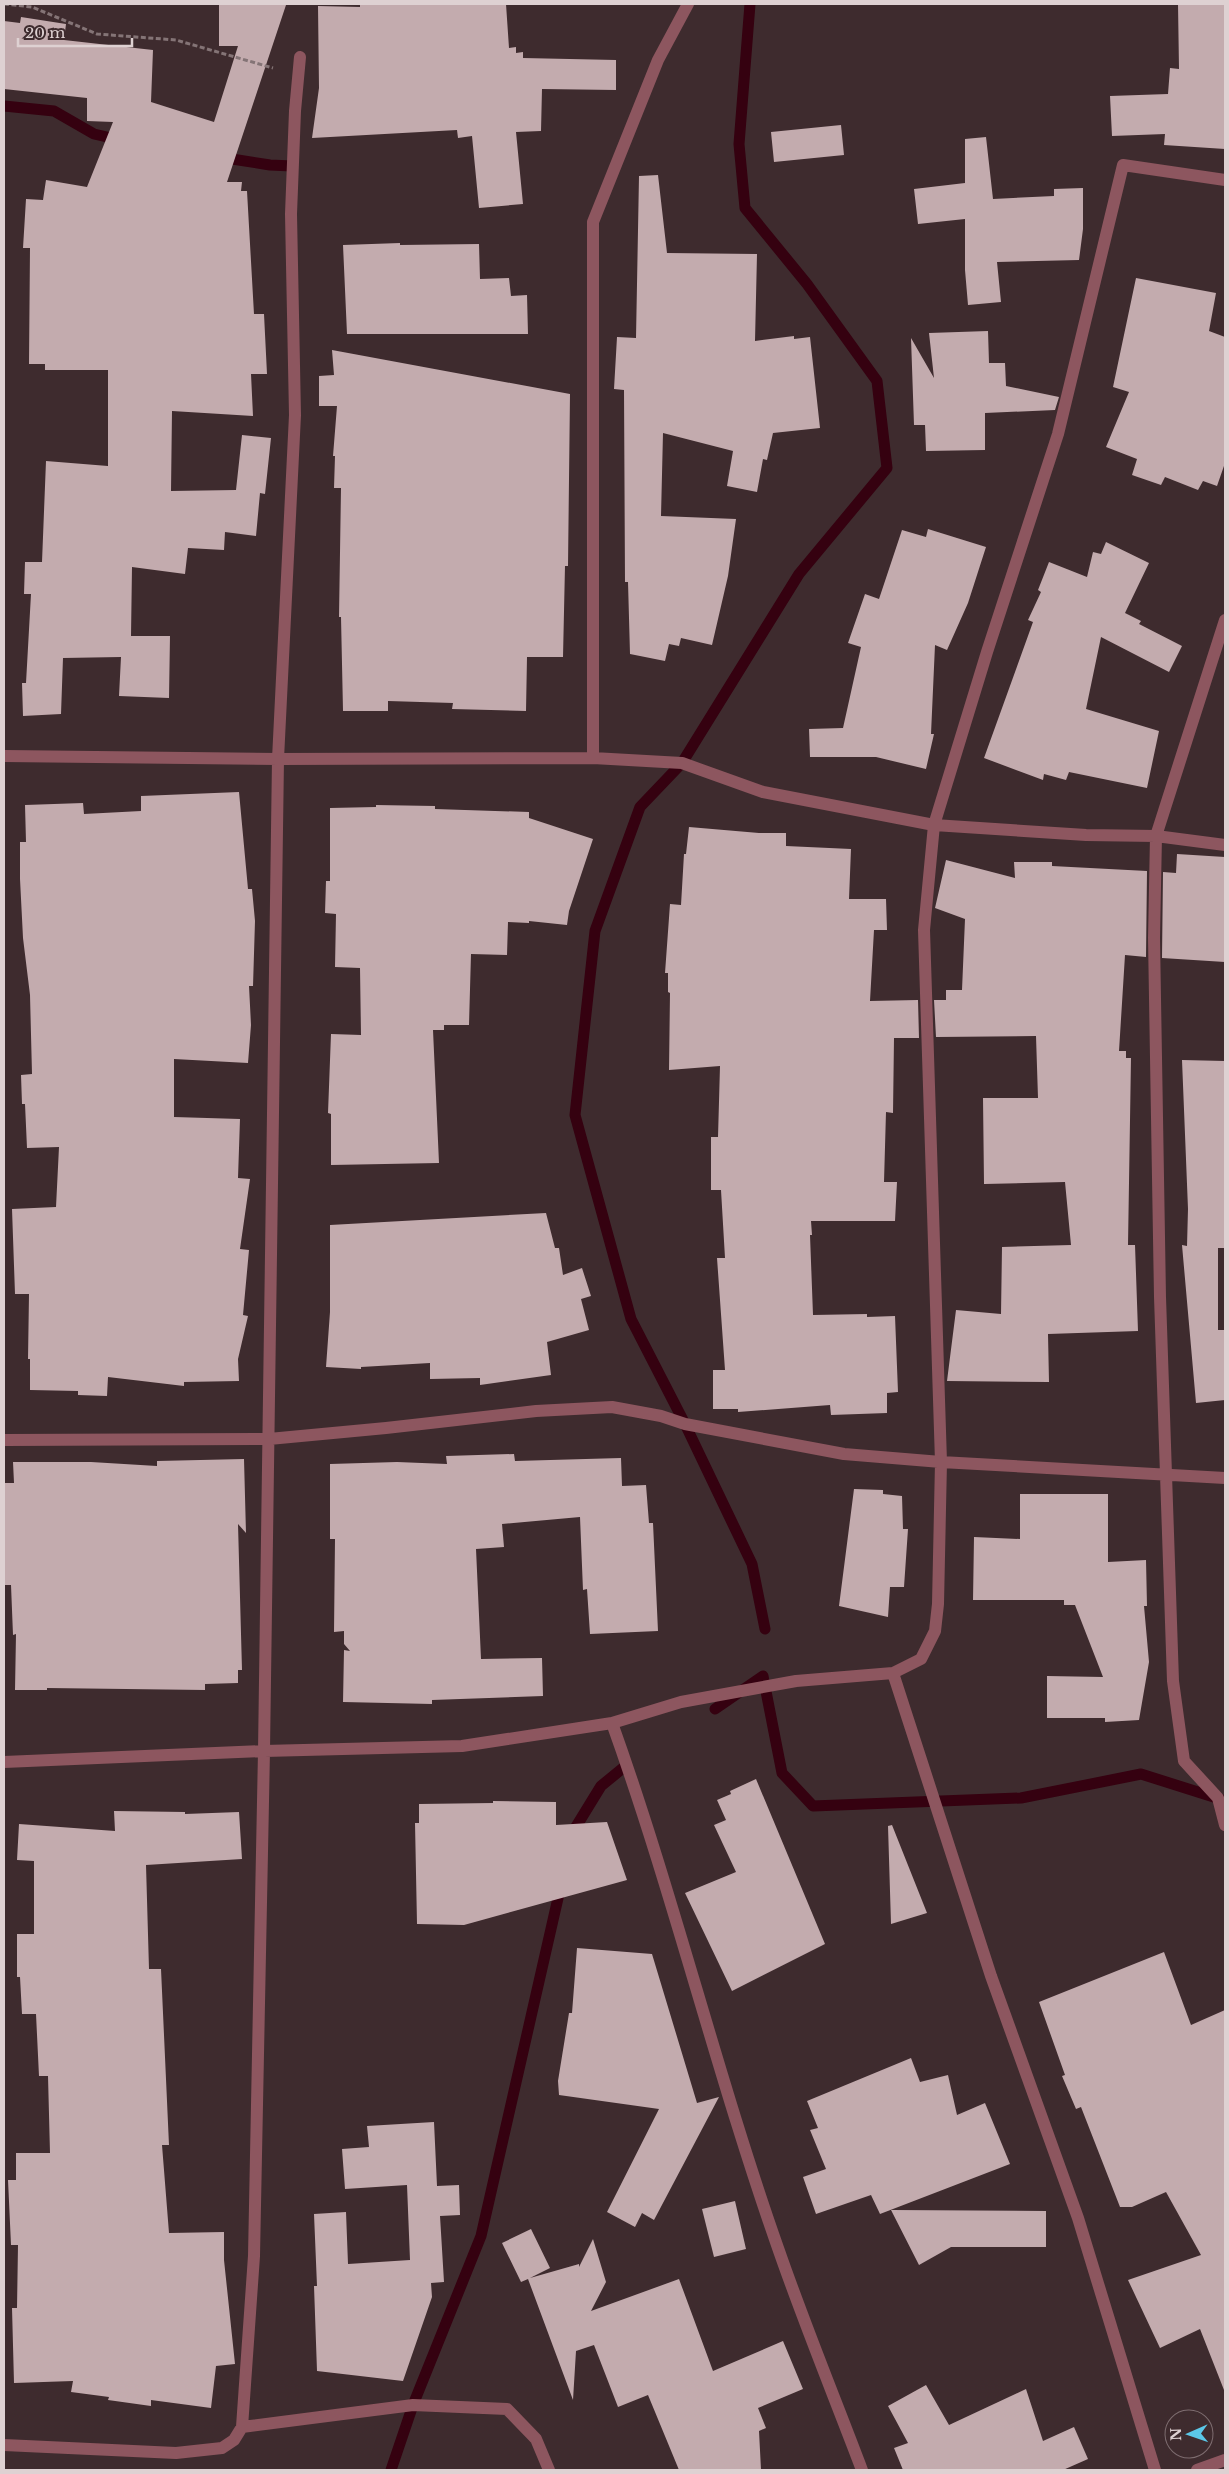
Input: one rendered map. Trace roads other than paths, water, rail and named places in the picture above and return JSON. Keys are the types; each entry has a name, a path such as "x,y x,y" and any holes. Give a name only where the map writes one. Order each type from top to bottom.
{"street":[{"path":"593,758 593,222 658,60 688,4"},
{"path":"4,2445 176,2453 222,2448 234,2440 242,2428 254,2256 269,1439 278,759 295,416 291,214 300,57"},
{"path":"4,1762 264,1750 462,1746 612,1723 681,1702 796,1681 893,1674 921,1659 935,1631 938,1604 941,1462 924,930 934,825 987,652 1058,434 1123,165 1225,180"},
{"path":"1225,620 1156,836 1154,948 1165,1473 1173,1681 1184,1762 1218,1798 1225,1825"},
{"path":"4,756 278,759 593,758 682,764 763,792 934,825 1086,836 1156,836 1225,846"},
{"path":"4,1440 269,1439 386,1428 536,1410 612,1407 661,1416 685,1424 844,1454 941,1462 1165,1473 1225,1478"},
{"path":"893,1674 991,1976 1078,2218 1155,2470"},
{"path":"612,1723 637,1792 693,1981 778,2247 862,2470"},
{"path":"242,2428 413,2405 507,2409 536,2439 549,2470"},
{"path":"1198,2470 1225,2460"}],"waterway":[{"path":"750,4 739,144 745,208 807,284 877,381 887,468 799,574 682,763 640,807 595,931 575,1115 631,1319 685,1424 752,1564 765,1629"},
{"path":"4,106 54,111 94,134 120,140"},
{"path":"219,157 270,165 292,166"},
{"path":"715,1709 763,1676 782,1773 813,1806 1021,1798 1141,1774 1220,1799"},
{"path":"572,1838 574,1830 601,1786 623,1768"},
{"path":"391,2470 413,2405 481,2236 561,1885"}]}
